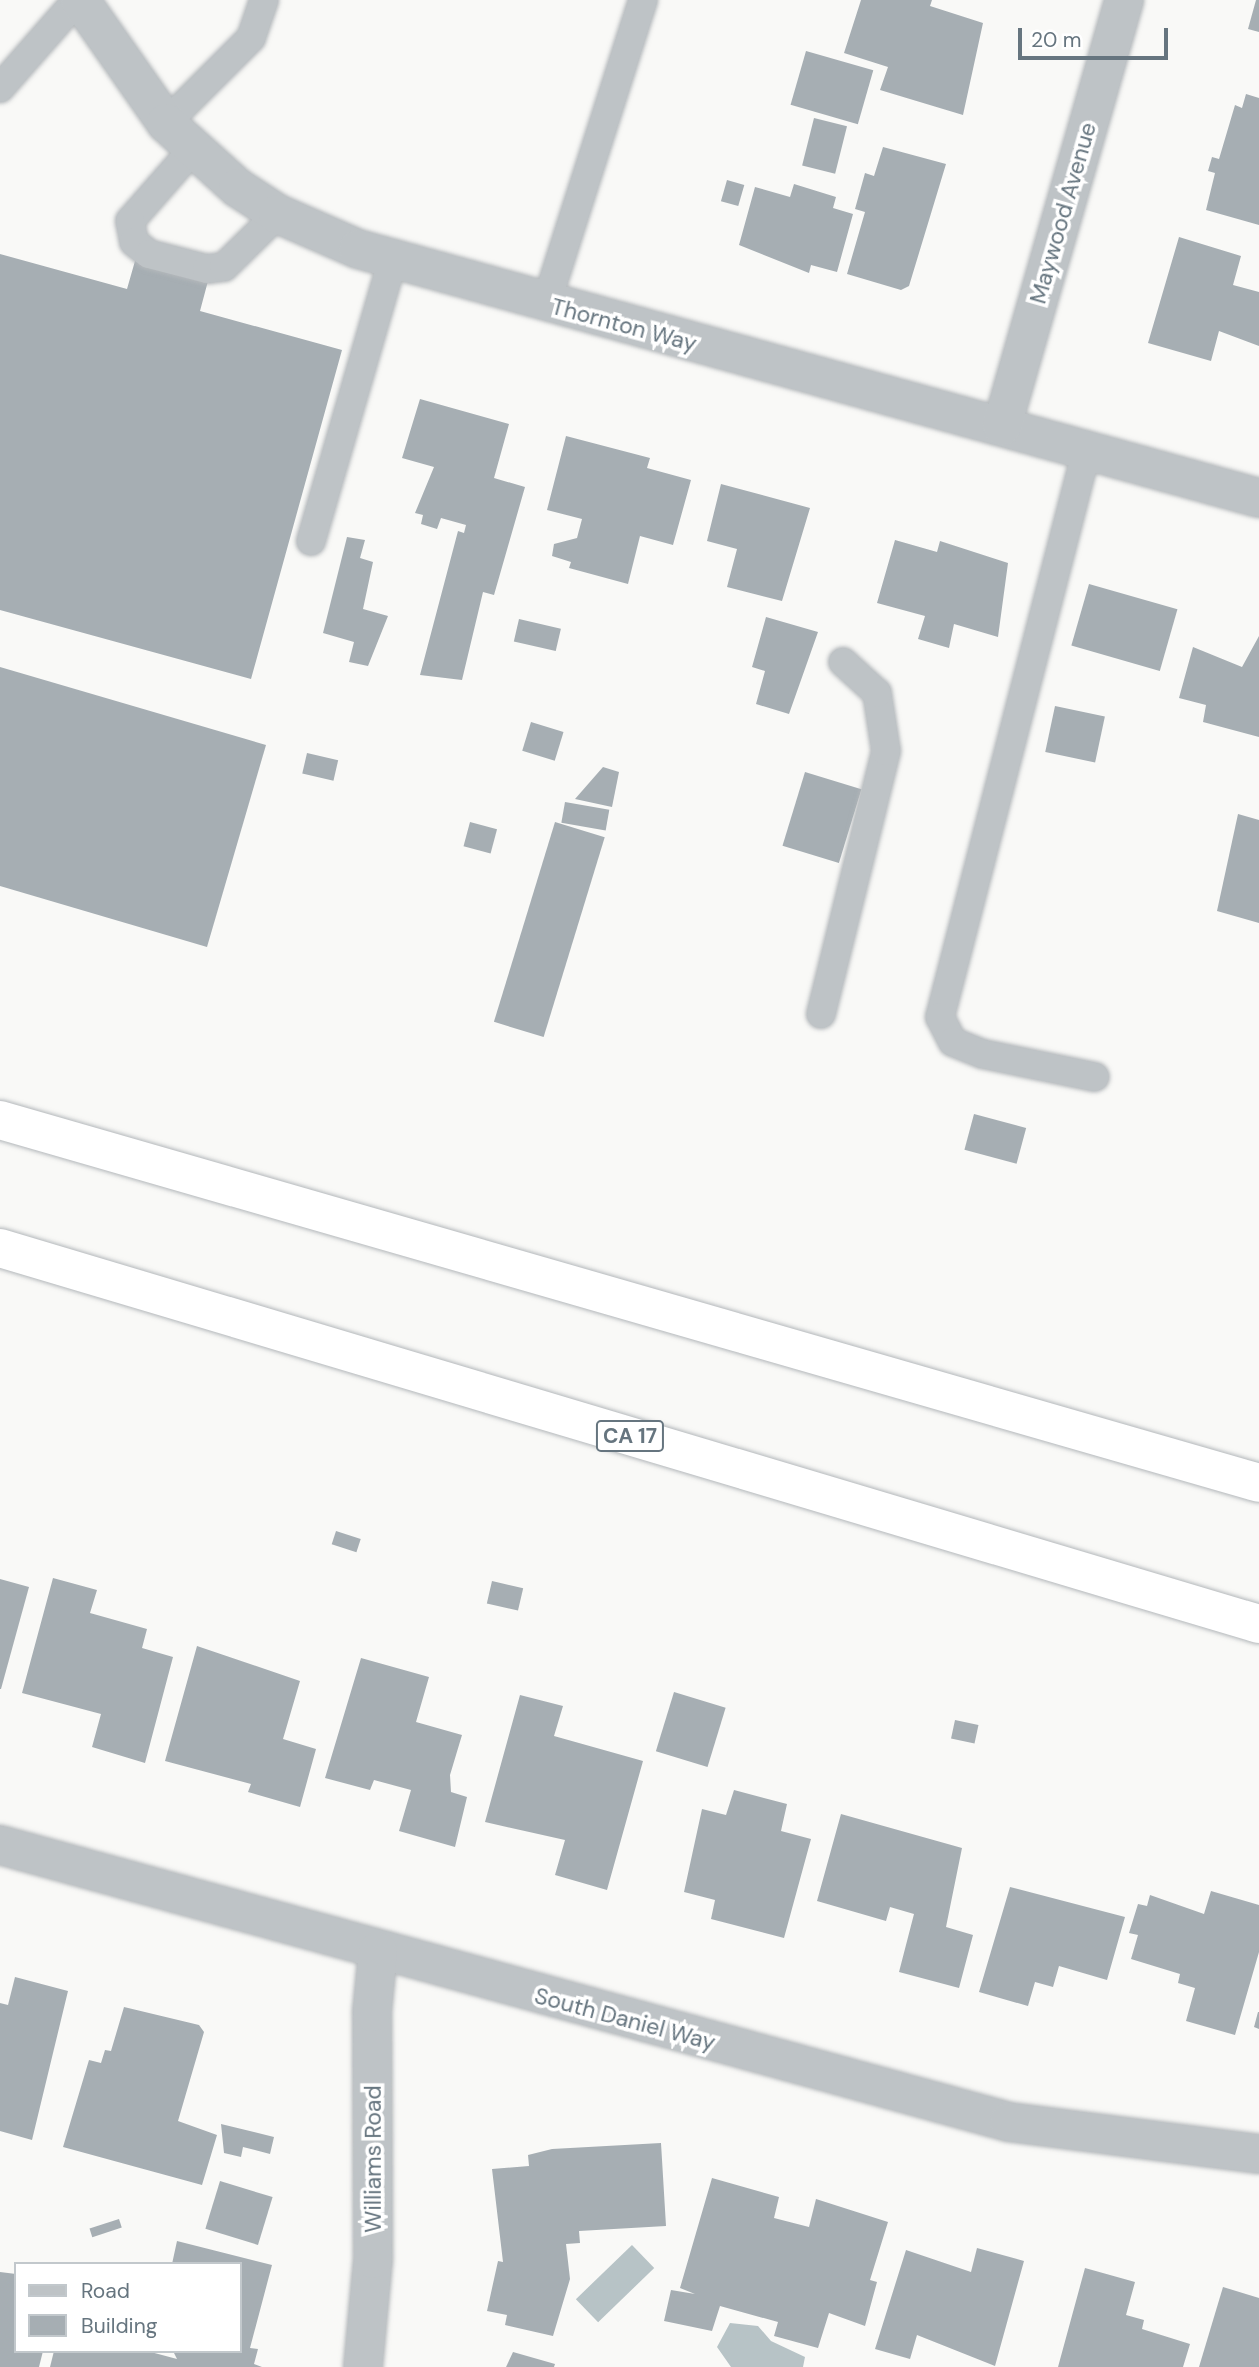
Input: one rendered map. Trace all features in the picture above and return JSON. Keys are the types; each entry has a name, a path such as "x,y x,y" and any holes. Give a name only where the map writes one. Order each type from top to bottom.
{"highway":[{"path":"0,1120 1259,1483"},
{"name":"CA 17","path":"0,1248 1259,1625"}],"street":[{"name":"Thornton Way","path":"79,0 180,135 278,214 393,260 1259,498"},
{"name":"Maywood Avenue","path":"1002,426 1124,0"},
{"name":"South Daniel Way","path":"0,1845 378,1951 1009,2122 1259,2154"},
{"name":"Williams Road","path":"363,2367 373,2259 372,2012 378,1951"}],"lane":[{"path":"0,88 79,0"},
{"path":"264,0 251,38 180,135 130,221 141,248 207,269 224,267 278,214"},
{"path":"546,304 643,0"},
{"path":"311,541 393,260"},
{"path":"1087,449 940,1017 953,1042 983,1054 1095,1077"},
{"path":"821,1013 886,751 877,693 843,662"}],"shaded area":[{"path":"632,2245 654,2268 598,2322 576,2299"},
{"path":"730,2323 758,2326 771,2341 805,2357 803,2367 731,2367 717,2347"}],"building":[{"path":"861,0 932,0 930,6 983,23 963,115 880,90 888,67 844,53"},
{"path":"1256,0 1259,0 1259,32 1248,29"},
{"path":"806,51 873,70 858,124 791,105"},
{"path":"1246,94 1259,98 1259,225 1206,210 1215,173 1208,171 1212,157 1219,159 1235,105 1242,108"},
{"path":"814,118 847,126 835,174 802,166"},
{"path":"883,147 946,164 909,286 901,290 847,274 865,212 855,209 865,173 874,176"},
{"path":"727,180 744,185 738,206 721,201"},
{"path":"794,184 836,197 833,208 853,214 837,272 811,265 809,273 739,245 755,187 790,197"},
{"path":"1179,237 1241,256 1233,285 1259,292 1259,346 1219,331 1211,361 1148,343"},
{"path":"0,254 127,289 135,261 208,281 200,311 342,350 251,679 0,610"},
{"path":"420,399 509,424 494,478 525,487 494,595 483,592 462,680 420,675 458,531 464,533 466,525 441,518 437,529 421,524 423,515 415,513 434,467 402,458"},
{"path":"566,436 650,458 647,468 691,480 673,545 640,536 628,584 569,568 571,562 552,556 554,544 577,538 582,519 547,510"},
{"path":"721,484 810,508 782,601 727,587 737,549 707,541"},
{"path":"347,537 365,540 360,558 373,562 363,609 388,616 368,666 349,662 354,642 323,633"},
{"path":"895,540 937,552 940,541 1008,563 998,637 954,624 949,648 918,639 925,616 877,603"},
{"path":"1089,584 1177,609 1160,671 1071,646"},
{"path":"766,617 818,632 789,714 756,704 765,671 752,667"},
{"path":"519,619 561,629 556,651 514,641"},
{"path":"1259,636 1259,737 1203,722 1206,705 1179,698 1193,647 1242,667"},
{"path":"0,667 266,745 207,947 0,886"},
{"path":"1055,706 1105,717 1095,763 1045,752"},
{"path":"531,722 564,732 555,761 522,751"},
{"path":"307,753 338,760 333,781 302,773"},
{"path":"603,767 619,772 612,807 575,799"},
{"path":"805,772 861,789 839,863 782,846"},
{"path":"565,802 609,810 606,830 561,823"},
{"path":"1238,814 1259,820 1259,923 1217,911"},
{"path":"470,822 497,829 491,853 464,846"},
{"path":"555,822 605,837 544,1037 494,1022"},
{"path":"974,1114 1026,1128 1017,1164 964,1150"},
{"path":"336,1531 361,1539 356,1552 332,1544"},
{"path":"53,1578 97,1590 90,1613 147,1629 142,1648 173,1657 145,1763 92,1747 101,1714 22,1693"},
{"path":"0,1579 29,1587 1,1689 0,1689"},
{"path":"492,1581 523,1588 518,1611 487,1603"},
{"path":"197,1646 300,1681 283,1739 316,1749 300,1807 248,1792 251,1784 165,1761"},
{"path":"361,1658 429,1677 416,1722 462,1735 450,1775 451,1792 467,1797 455,1847 399,1831 411,1790 374,1780 370,1790 325,1778"},
{"path":"674,1692 726,1708 708,1767 656,1751"},
{"path":"520,1695 563,1706 554,1736 643,1761 607,1890 555,1875 565,1840 485,1822"},
{"path":"955,1720 978,1725 975,1744 951,1739"},
{"path":"734,1790 787,1804 781,1831 811,1839 784,1938 711,1919 715,1900 684,1892 702,1809 726,1815"},
{"path":"841,1814 962,1848 946,1927 973,1935 959,1988 899,1972 914,1914 890,1907 886,1921 817,1901"},
{"path":"1010,1887 1125,1917 1107,1980 1059,1966 1053,1987 1035,1982 1028,2006 979,1992"},
{"path":"1211,1891 1259,1905 1259,1952 1235,2035 1186,2021 1195,1988 1178,1983 1180,1974 1131,1959 1138,1935 1129,1933 1138,1904 1147,1906 1150,1895 1204,1914"},
{"path":"15,1977 68,1991 32,2140 0,2131 0,2003 8,2005"},
{"path":"124,2007 199,2025 204,2032 178,2121 217,2135 202,2185 63,2147 89,2060 101,2063 105,2050 111,2051"},
{"path":"1259,2012 1259,2029 1254,2027"},
{"path":"221,2124 274,2137 270,2154 243,2147 241,2157 224,2153"},
{"path":"661,2143 666,2226 579,2231 580,2243 566,2244 570,2279 553,2336 505,2325 507,2315 487,2311 498,2261 503,2262 492,2169 529,2166 528,2155 552,2149"},
{"path":"712,2178 779,2197 774,2218 809,2227 816,2199 888,2222 870,2280 877,2282 865,2326 829,2313 818,2348 774,2336 778,2322 720,2306 712,2331 664,2321 671,2290 695,2294 680,2288"},
{"path":"220,2181 273,2197 258,2245 205,2229"},
{"path":"119,2219 122,2228 92,2237 90,2229"},
{"path":"177,2241 272,2265 250,2348 258,2349 254,2364 262,2367 50,2367 54,2353 154,2353 177,2359 174,2353 242,2353 242,2262 172,2262"},
{"path":"977,2248 1024,2261 995,2366 917,2335 910,2359 875,2349 906,2250 971,2272"},
{"path":"1085,2268 1135,2282 1126,2315 1144,2320 1142,2329 1190,2344 1183,2367 1058,2367"},
{"path":"0,2272 14,2274 14,2353 42,2353 39,2367 0,2367"},
{"path":"1223,2287 1259,2298 1259,2367 1199,2367"},
{"path":"513,2352 555,2364 554,2367 506,2367"}]}
